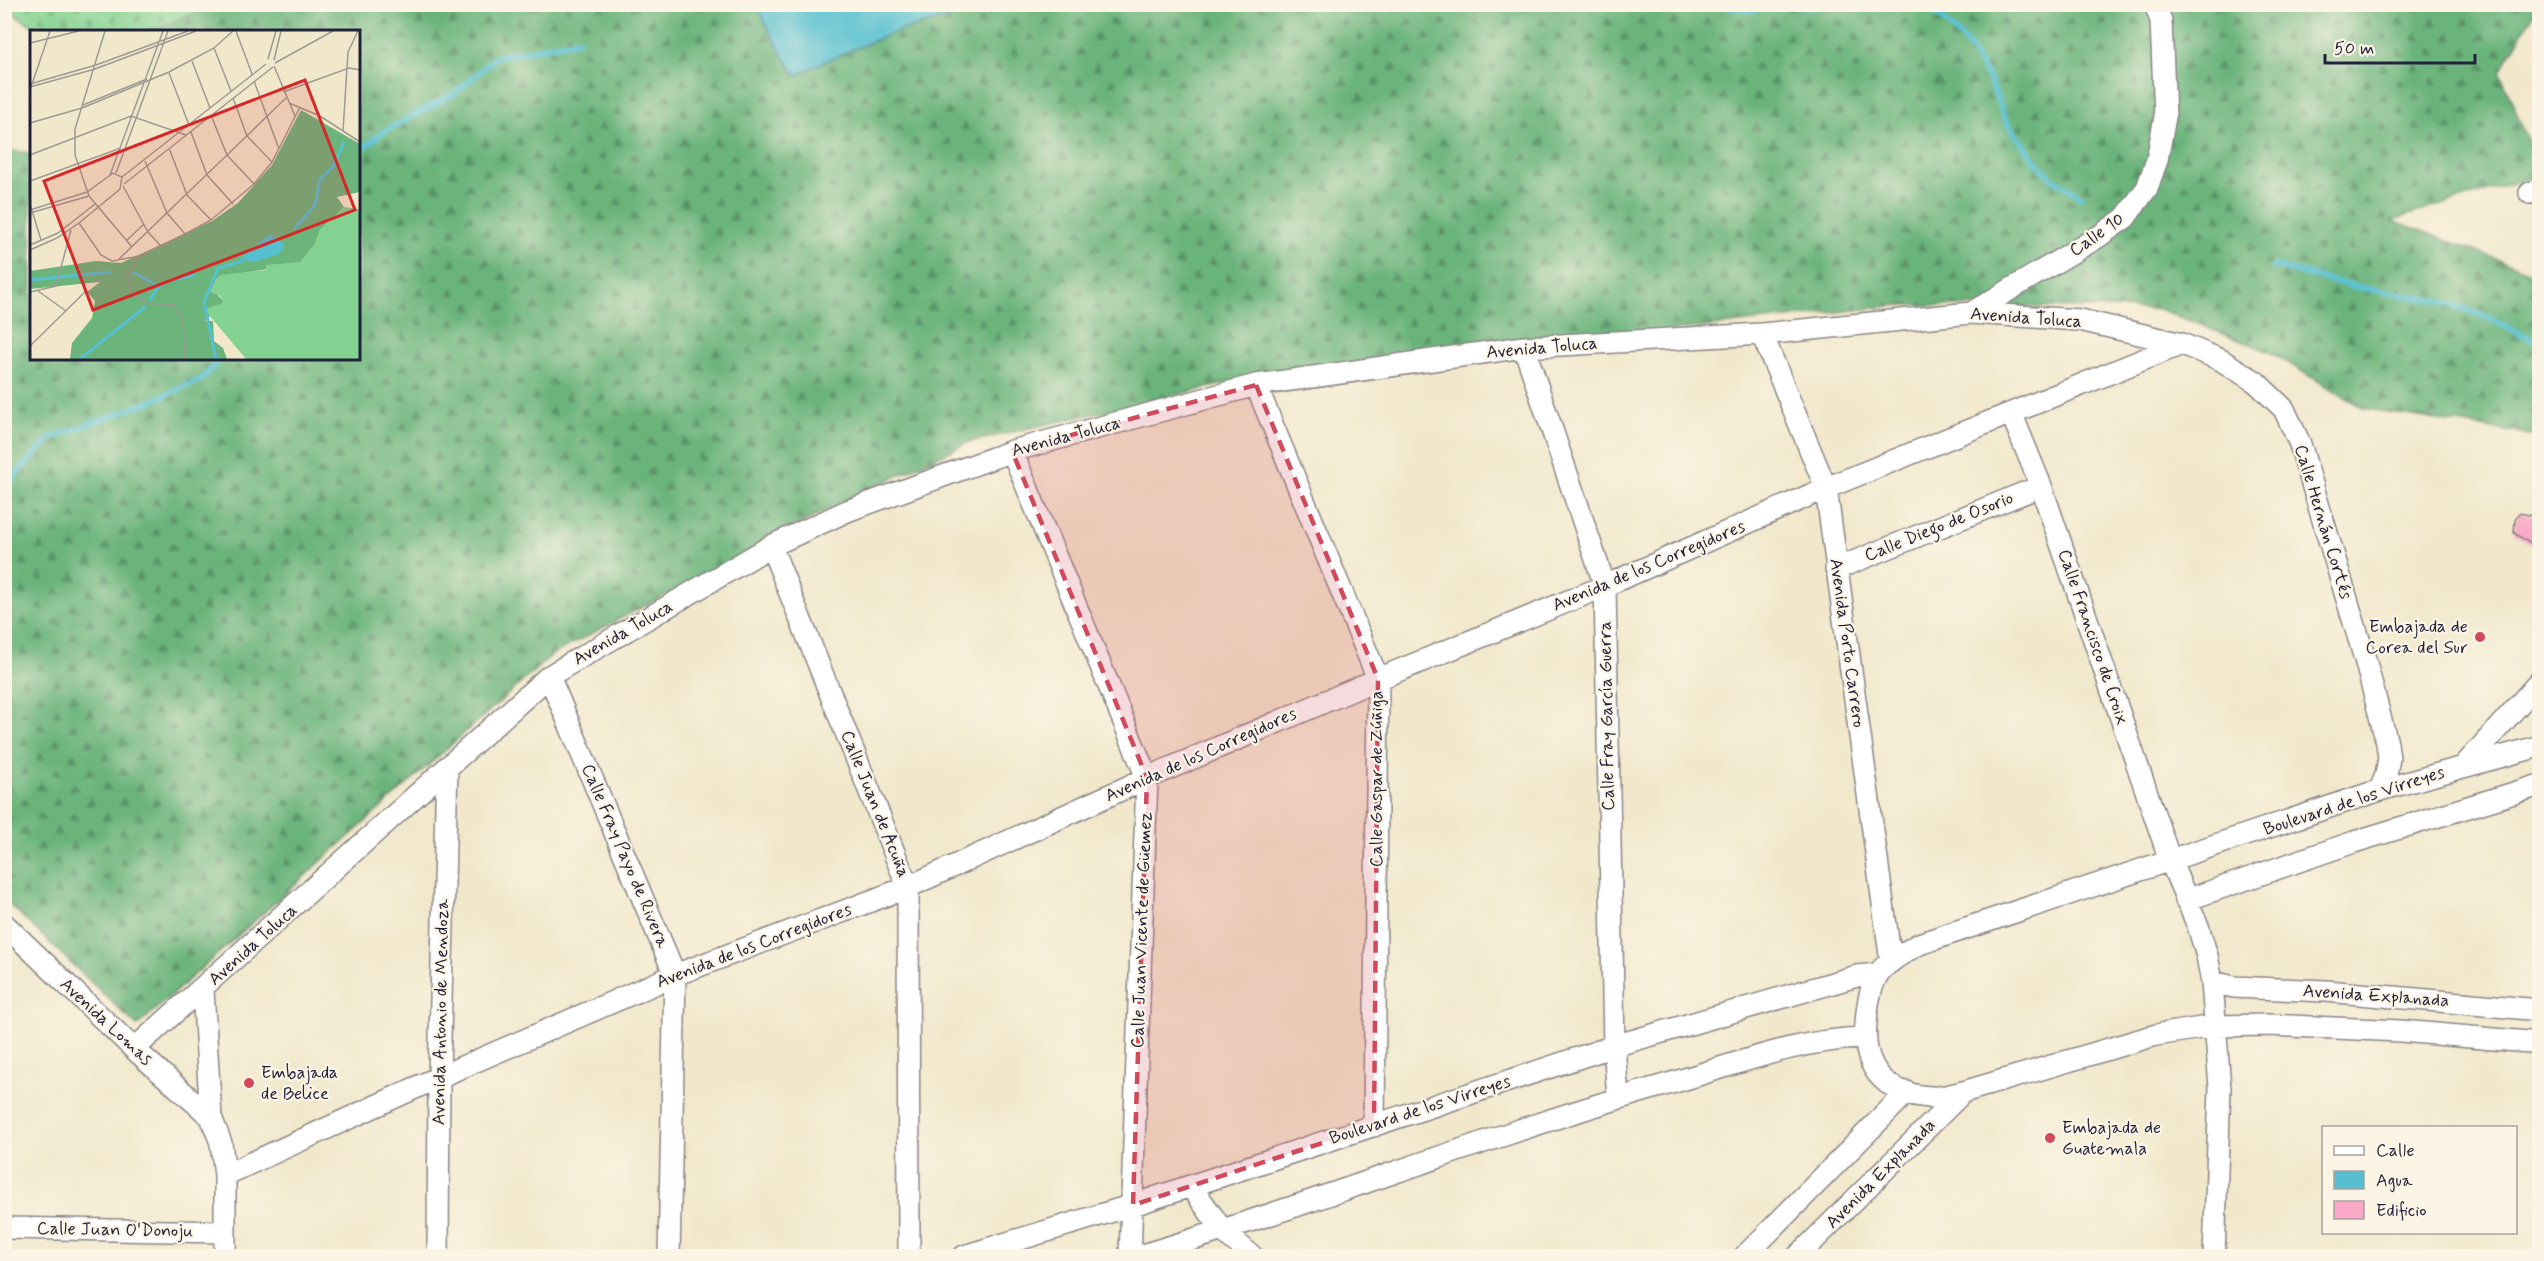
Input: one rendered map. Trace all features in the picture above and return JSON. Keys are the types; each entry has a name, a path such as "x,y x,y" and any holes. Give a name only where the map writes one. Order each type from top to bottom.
{"street":[{"name":"Calle 10","path":"1971,313 2098,237 2125,218 2147,188 2157,160 2165,117 2161,21 2155,4"},
{"name":"Avenida Toluca","path":"134,1049 203,990 549,676 771,546 847,511 1012,451 1256,386 1524,347 1762,334 1971,313 2080,320 2182,344"},
{"name":"Avenida Porto Carrero","path":"1762,334 1826,489 1885,968"},
{"name":"Avenida de los Corregidores","path":"225,1175 439,1077 675,975 908,887 1147,778 1378,679 1605,586 1826,489 2182,344"},
{"name":"Calle Hernán Cortés","path":"2182,344 2221,360 2256,382 2284,409 2300,444 2365,659 2387,743 2387,767 2380,790"},
{"name":"Calle Fray García Guerra","path":"1524,347 1605,586 1614,1046 1618,1098"},
{"name":"Calle Gaspar de Zúñiga","path":"1256,386 1378,679 1374,1126"},
{"name":"Calle Francisco de Croix","path":"2012,415 2041,486 2170,860 2198,926 2212,982 2220,1106 2214,1257"},
{"name":"Calle Juan Vicente de Güemez","path":"1012,451 1147,778 1130,1257"},
{"name":"Calle Diego de Osorio","path":"1836,568 2041,486"},
{"name":"Calle Juan de Acuña","path":"771,546 908,887 909,1257"},
{"name":"Calle Fray Payo de Rivera","path":"549,676 675,975 669,1257"},
{"path":"2464,766 2540,681"},
{"name":"Boulevard de los Virreyes","path":"964,1257 1191,1186 1614,1046 1885,968 1919,944 2380,790 2540,746"},
{"name":"Avenida Antonio de Mendoza","path":"438,1257 439,1077 447,767"},
{"path":"2186,900 2354,842 2540,785"},
{"name":"Avenida Lomas","path":"4,924 134,1049 211,1117"},
{"path":"1139,1257 1223,1232 1618,1098 1794,1048 1842,1038 1864,1038 1867,1008 1885,968"},
{"name":"Avenida Explanada","path":"2212,982 2234,987 2326,992 2540,1010"},
{"path":"203,990 211,1117 221,1143 225,1175 225,1257"},
{"name":"Avenida Explanada","path":"1864,1038 1868,1062 1884,1082 1907,1092 1932,1097 1963,1092 2156,1035 2214,1026 2268,1025 2401,1031 2540,1042"},
{"path":"1745,1257 1907,1092"},
{"name":"Avenida Explanada","path":"1798,1257 1963,1092"},
{"path":"1191,1186 1223,1232 1252,1257"},
{"name":"Calle Juan O'Donoju","path":"4,1228 225,1232"}],"highlighted area":[{"path":"1256,385 1378,679 1374,1126 1133,1205 1147,778 1012,451"}],"green space":[{"path":"5,4 215,4 152,30 40,30 5,9"},
{"path":"215,4 2539,5 2500,72 2539,169 2539,175 2392,220 2539,275 2539,436 2363,408 2270,352 2159,309 1900,305 1251,378 969,442 838,504 553,654 137,1026 5,900 4,150 30,153 30,360 360,360 360,30 150,30"}],"water":[{"path":"756,5 995,5 895,32 823,62 796,76"}],"building":[{"path":"2519,513 2540,517 2540,550 2514,533 2515,519"}],"waterway":[{"path":"1705,4 1754,10 1767,4"},
{"path":"1789,4 1812,7 1826,4"},
{"path":"1925,4 1967,44 1989,79 2006,121 2032,157 2052,178 2082,197"},
{"path":"360,150 383,132 455,93 496,57 579,40"},
{"path":"2273,266 2352,286 2439,301 2482,315 2540,343"},
{"path":"4,493 16,474 51,438 147,403 202,379 219,360"}],"place":[{"name":"Embajada de Corea del Sur","path":"2480,637"},
{"name":"Embajada de Belice","path":"249,1083"},
{"name":"Embajada de Guatemala","path":"2050,1138"}]}
